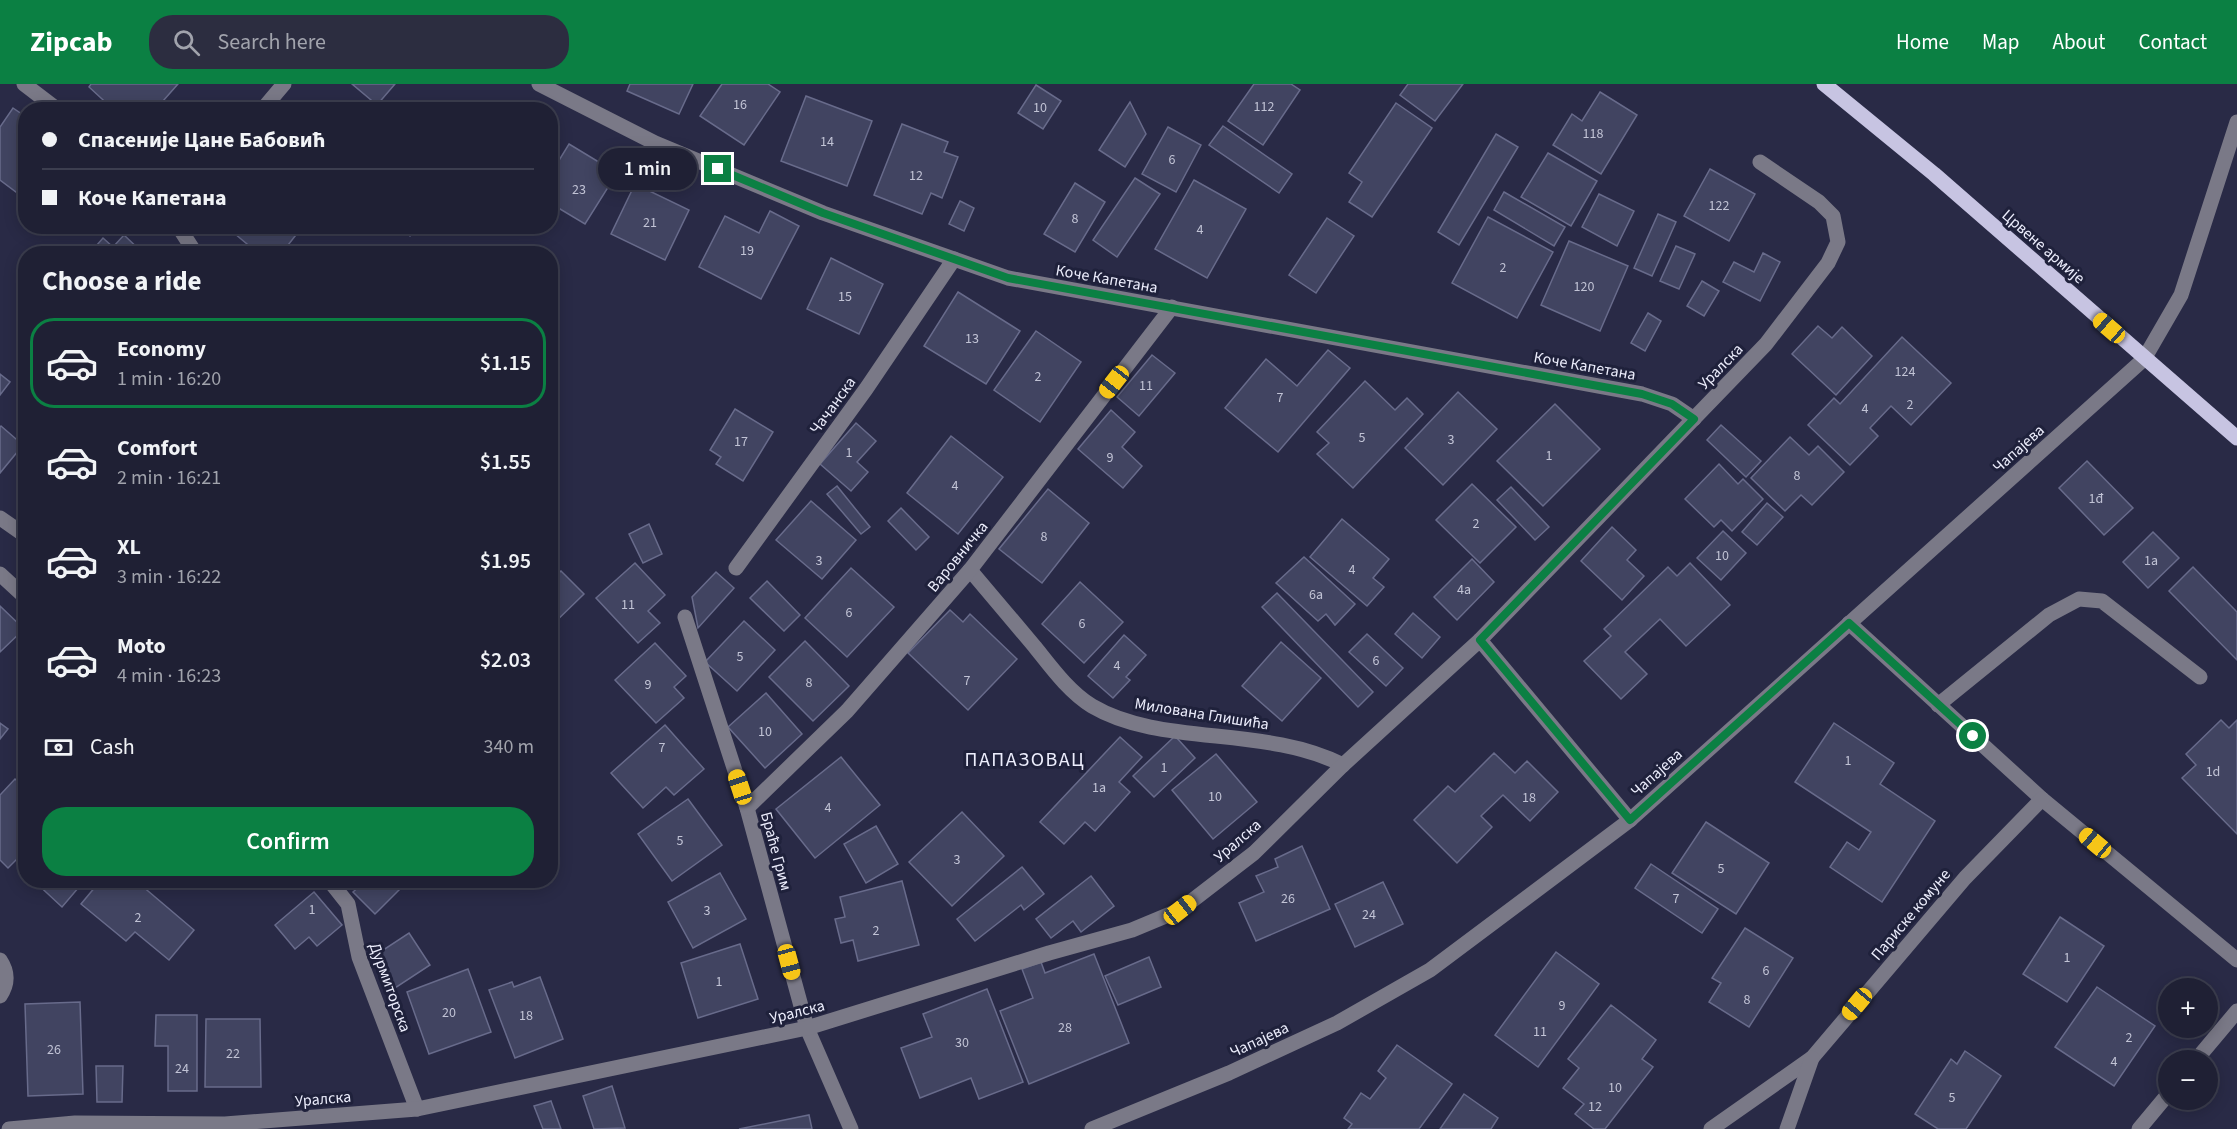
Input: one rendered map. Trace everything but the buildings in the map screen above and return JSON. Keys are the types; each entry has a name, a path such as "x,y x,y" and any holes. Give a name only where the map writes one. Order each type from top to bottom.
{"main road":[{"name":"Црвене армије","path":"1824,84 1934,174 2237,438"}],"street":[{"path":"24,84 48,102"},
{"path":"269,102 284,84"},
{"name":"Коче Капетана","path":"538,84 655,143 823,213 1008,278 1642,394 1672,404 1694,419"},
{"name":"Чапајева","path":"1092,1129 1229,1073 1326,1028 1430,970 1630,820 2144,359 2181,295 2237,122"},
{"name":"Уралска","path":"9,1129 75,1123 225,1124 417,1109 807,1028 1049,952 1132,930 1180,910 1254,853 1343,765 1480,640 1766,344 1828,263 1838,242 1833,216 1819,202 1760,162"},
{"name":"Чачанска","path":"736,568 866,389 954,260"},
{"name":"Варовничка","path":"747,808 847,711 970,570 1172,308"},
{"path":"0,518 18,530"},
{"name":"Милована Глишића","path":"970,570 1061,679 1090,705 1118,718 1167,729 1249,738 1317,752 1343,765"},
{"path":"0,574 18,591"},
{"path":"1938,705 2049,615 2079,599 2102,601 2199,677"},
{"name":"Браће Грим","path":"685,617 747,808 807,1028"},
{"path":"1849,623 2042,799 2237,960"},
{"path":"1480,640 1630,820"},
{"name":"Париске комуне","path":"1711,1129 1812,1058 1965,878 2042,799"},
{"name":"Дурмиторска","path":"335,888 348,904 359,957 417,1109"},
{"path":"0,960 6,973 6,984 0,996"},
{"path":"2204,1050 2237,1011"},
{"path":"807,1028 851,1129"},
{"name":"Париске комуне","path":"1787,1129 1812,1058"},
{"path":"2139,1129 2158,1106"}],"district":[{"name":"ПАПАЗОВАЦ","path":"1025,759"}],"route":[{"path":"718,169 823,213 1008,278 1642,394 1672,404 1694,419 1480,640 1543,712 1630,820 1849,623 1973,736"}]}
